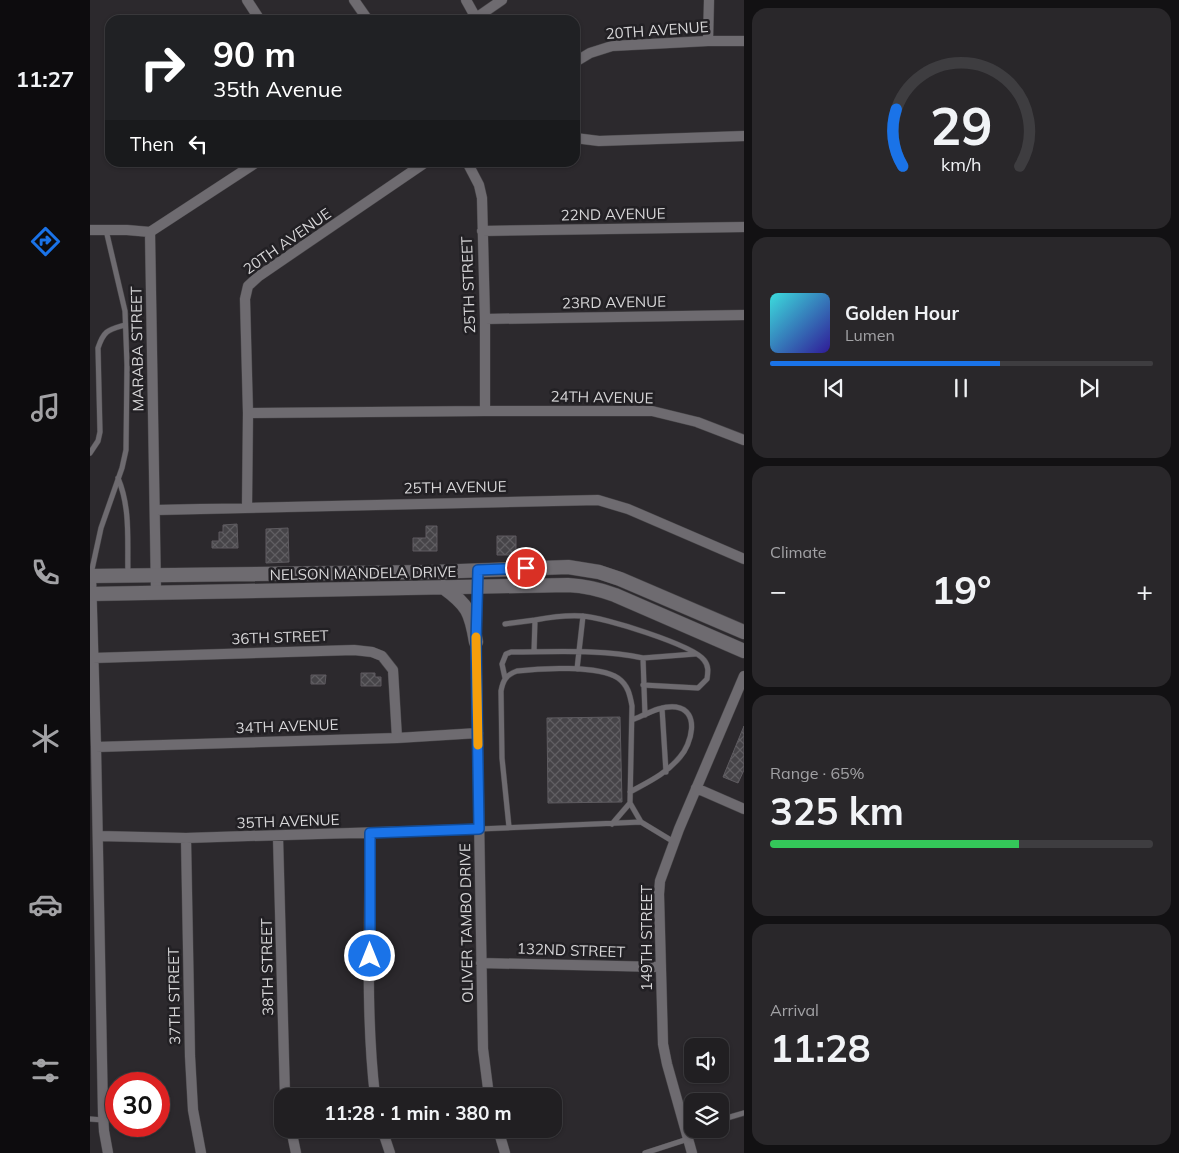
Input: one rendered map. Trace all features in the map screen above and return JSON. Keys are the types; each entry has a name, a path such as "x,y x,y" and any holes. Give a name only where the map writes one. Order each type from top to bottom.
{"main road":[{"name":"NELSON MANDELA DRIVE","path":"90,576 432,572 568,567 599,572 744,632"},
{"name":"NELSON MANDELA DRIVE","path":"90,594 568,585 601,590 744,651"},
{"path":"443,587 460,600 468,610 476,642"}],"street":[{"path":"247,0 257,15"},
{"path":"354,0 364,15"},
{"path":"466,0 472,15"},
{"path":"480,15 502,0"},
{"path":"708,41 709,0"},
{"name":"20TH AVENUE","path":"580,59 590,53 612,46 744,41"},
{"path":"580,139 600,141 744,136"},
{"path":"90,230 106,229 150,232 249,167"},
{"name":"20TH AVENUE","path":"247,507 248,414 245,299 248,286 259,276 419,167"},
{"name":"25TH STREET","path":"470,167 479,185 482,198 485,411"},
{"name":"22ND AVENUE","path":"482,231 744,227"},
{"name":"MARABA STREET","path":"150,232 156,592"},
{"name":"23RD AVENUE","path":"485,319 744,315"},
{"name":"24TH AVENUE","path":"248,414 485,411 652,412 668,414 697,422 744,440"},
{"name":"25TH AVENUE","path":"156,510 598,500 628,509 744,559"},
{"name":"OLIVER TAMBO DRIVE","path":"478,570 476,642 481,962 483,1049 488,1088"},
{"path":"90,576 96,747 104,1120 108,1153"},
{"name":"36TH STREET","path":"93,658 354,650 372,652 382,656 393,670 396,738"},
{"name":"149TH STREET","path":"684,1116 667,1064 663,1044 659,886 674,842 744,676"},
{"name":"34TH AVENUE","path":"96,747 478,734"},
{"path":"696,788 744,809"},
{"name":"35TH AVENUE","path":"98,836 186,838 479,829"},
{"path":"370,833 371,1040 374,1088"},
{"name":"38TH STREET","path":"278,836 285,1088"},
{"name":"37TH STREET","path":"186,838 190,1056 195,1128 200,1153"},
{"name":"132ND STREET","path":"481,962 660,967"},
{"path":"292,1138 296,1153"},
{"path":"385,1138 390,1153"},
{"path":"501,1138 505,1153"},
{"name":"149TH STREET","path":"690,1138 692,1153"}],"lane":[{"path":"90,576 101,528 126,450 125,311 106,229"},
{"path":"90,453 100,437 98,348 102,336 108,330 126,325"},
{"path":"118,478 124,493 126,506 128,576"},
{"path":"577,669 582,616"},
{"path":"505,624 582,616 626,625 698,654 704,660 708,673 705,683 698,688 643,685"},
{"path":"534,652 536,620"},
{"path":"509,827 501,733 501,691 505,678 502,664 506,654 511,652 580,651 611,652 643,658 698,654"},
{"path":"643,658 645,714"},
{"path":"505,678 510,674 523,670 577,669 608,673 622,681 630,692 632,706 630,803 641,822 674,842"},
{"path":"630,792 666,772 687,748 692,734 690,718 684,710 673,707 662,708 632,720"},
{"path":"662,708 666,772"},
{"path":"612,824 630,803"},
{"path":"479,829 641,822"},
{"path":"729,1117 744,1113"},
{"path":"90,1119 104,1120"},
{"path":"645,1153 684,1134"}],"building":[{"path":"237,524 238,548 212,548 212,541 219,541 219,532 223,532 223,525"},
{"path":"426,526 437,526 437,551 413,551 413,538 426,538"},
{"path":"288,528 289,562 266,563 266,529"},
{"path":"497,536 516,536 516,555 497,555"},
{"path":"361,673 375,673 375,677 381,677 381,686 361,686"},
{"path":"311,675 326,675 325,684 311,684"},
{"path":"620,717 622,802 548,803 547,718"},
{"path":"744,726 744,770 738,783 723,777"}],"slow traffic":[{"path":"476,637 478,745"}],"route":[{"path":"370,956 370,833 479,829 476,642 478,570 526,568"}]}
